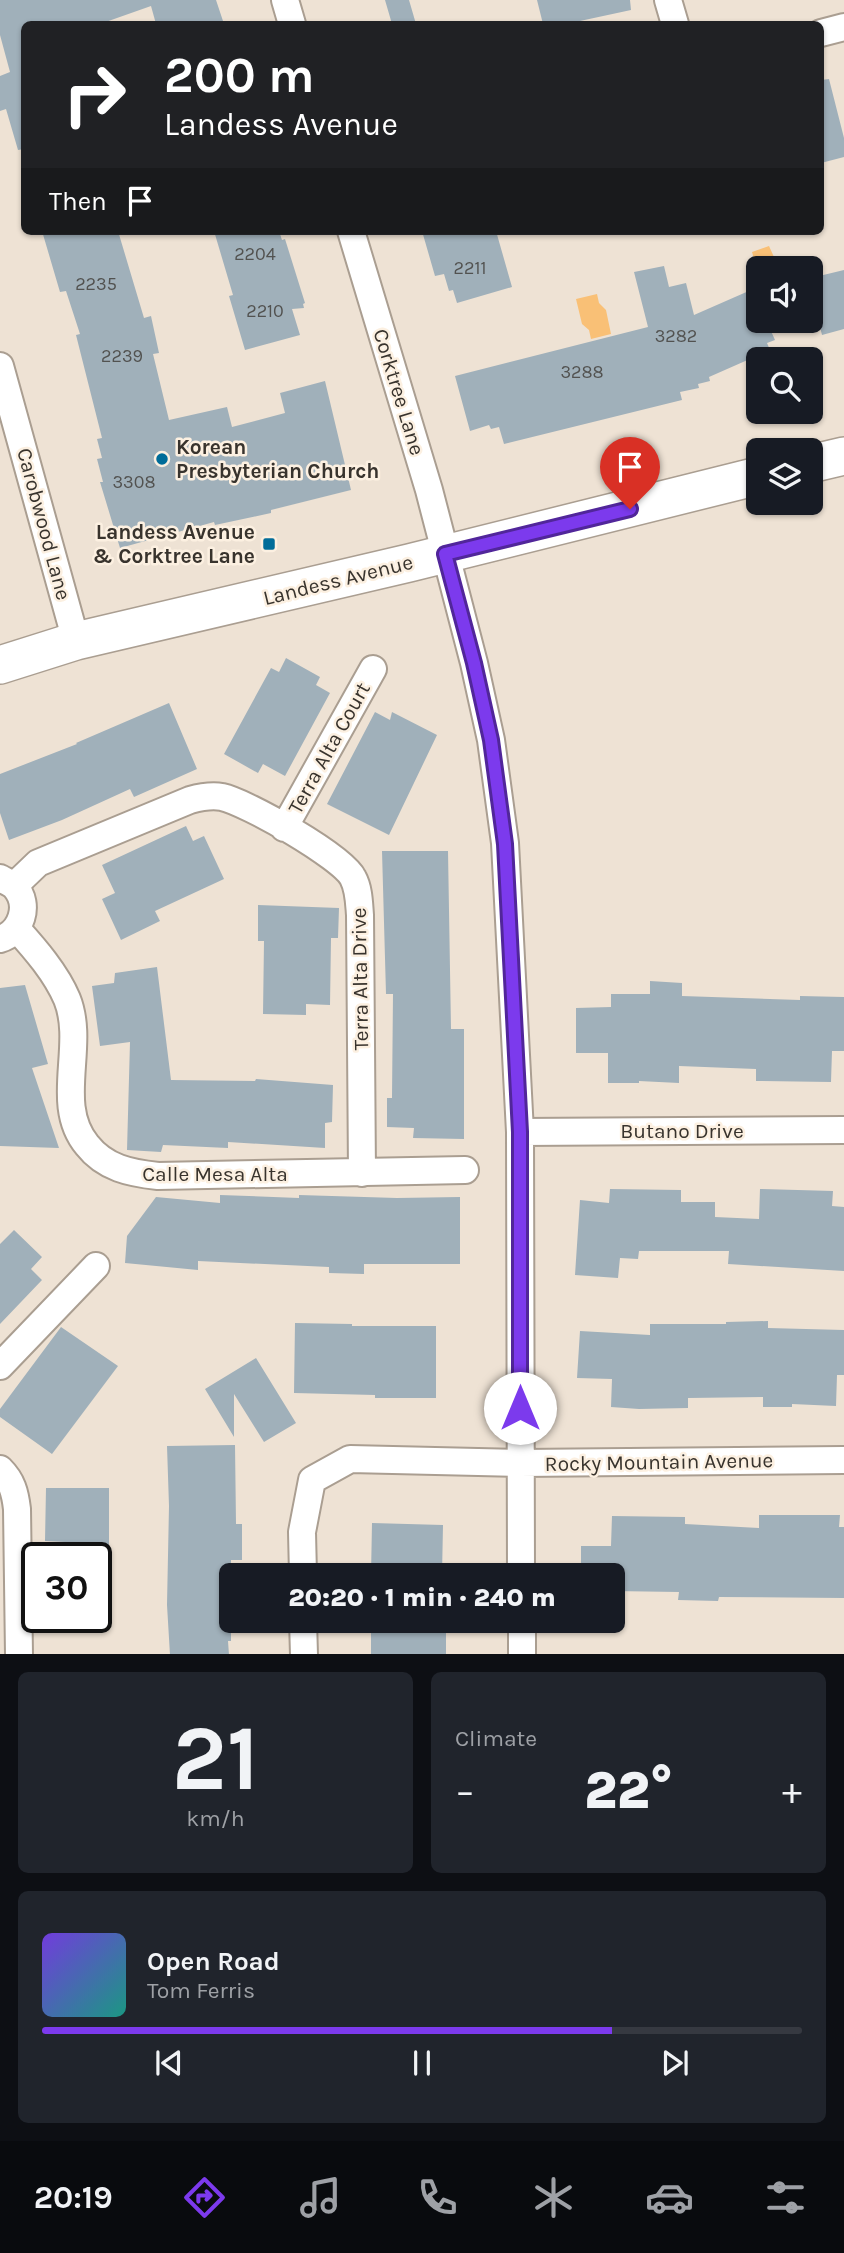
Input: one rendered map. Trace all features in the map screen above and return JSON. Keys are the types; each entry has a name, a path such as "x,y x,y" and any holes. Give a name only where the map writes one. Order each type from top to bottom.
{"main road":[{"path":"823,461 844,456"},
{"name":"Landess Avenue","path":"0,666 76,642 746,479"}],"street":[{"path":"285,0 291,21"},
{"path":"668,0 674,21"},
{"path":"824,32 844,27"},
{"name":"Corktree Lane","path":"352,235 429,490 485,714 505,844 520,1132 521,1563"},
{"name":"Carobwood Lane","path":"0,366 76,642"},
{"name":"Terra Alta Court","path":"284,828 373,669"},
{"name":"Terra Alta Drive","path":"7,882 38,863 206,796 232,800 338,860 353,877 360,915 362,1173"},
{"path":"7,882 20,895 23,906 22,918 8,934"},
{"name":"Calle Mesa Alta","path":"8,934 52,972 68,1000 74,1052 71,1113 78,1134 95,1155 117,1169 133,1174 158,1176 465,1170"},
{"name":"Butano Drive","path":"520,1132 844,1130"},
{"path":"0,1366 96,1266"},
{"name":"Rocky Mountain Avenue","path":"303,1563 302,1532 312,1480 350,1459 520,1463 844,1460"},
{"path":"0,1469 9,1478 17,1509 19,1654"},
{"path":"303,1633 304,1654"},
{"path":"522,1633 522,1654"}],"shaded area":[{"path":"769,246 774,256 753,256 752,252"},
{"path":"597,294 599,303 606,310 611,334 591,339 589,330 582,324 576,299"}],"building":[{"path":"0,0 216,0 223,21 155,21 151,6 108,21 21,21 21,150 18,150 6,109 0,111 0,76 10,72 0,35"},
{"path":"385,0 409,0 415,21 391,21"},
{"path":"537,0 630,0 631,10 580,21 542,21"},
{"path":"829,79 844,138 844,157 824,162 824,80"},
{"path":"43,235 119,235 144,318 151,316 159,353 153,354 169,420 227,407 232,427 285,413 280,393 325,381 351,490 271,510 271,513 215,525 214,522 120,548 100,482 103,482 97,459 102,458 97,439 102,438 76,335 80,334 66,291 60,292"},
{"path":"215,235 280,235 282,240 285,239 305,303 304,308 292,309 300,335 245,350 229,296 233,295"},
{"path":"423,235 497,235 512,287 457,303 453,290 449,291 444,274 435,276"},
{"path":"664,266 669,287 686,283 694,315 746,292 746,333 772,333 775,340 767,343 769,347 746,347 746,361 709,377 710,381 698,384 699,388 680,392 682,400 504,444 499,427 491,429 489,425 470,431 455,376 648,327 634,272"},
{"path":"844,270 844,329 822,335 823,333 823,275"},
{"path":"286,658 320,677 316,685 330,693 285,776 263,764 258,773 224,754 271,668 279,672"},
{"path":"169,703 197,769 134,797 130,789 62,820 9,840 0,813 0,774 77,744"},
{"path":"375,712 390,720 392,712 437,735 389,835 327,804"},
{"path":"186,826 193,841 204,836 224,879 155,911 160,921 121,940 102,899 115,893 102,865"},
{"path":"382,851 448,851 451,1029 464,1029 464,1139 413,1138 414,1128 387,1127 387,1098 392,1098 393,994 386,994"},
{"path":"258,905 339,908 338,938 331,938 330,1005 306,1004 306,1015 263,1014 264,941 258,941"},
{"path":"157,967 171,1080 256,1079 333,1085 332,1122 325,1123 325,1148 228,1142 228,1148 163,1145 161,1152 127,1150 130,1042 100,1046 92,986 114,983 115,973"},
{"path":"650,981 682,983 682,996 800,1000 800,996 844,997 844,1051 832,1051 831,1082 756,1081 756,1069 679,1066 679,1083 608,1083 608,1053 576,1053 576,1008 611,1007 611,994 650,994"},
{"path":"25,985 48,1064 32,1068 59,1148 0,1146 0,988"},
{"path":"610,1189 681,1190 681,1202 715,1202 715,1217 759,1219 760,1189 833,1191 832,1206 844,1207 844,1271 728,1264 729,1251 639,1251 638,1259 620,1258 618,1278 575,1275 580,1200 609,1203"},
{"path":"220,1195 299,1198 299,1195 460,1197 460,1264 364,1264 364,1274 329,1273 329,1267 198,1261 198,1270 125,1263 127,1236 156,1197 220,1203"},
{"path":"14,1230 42,1257 31,1269 42,1280 0,1324 0,1244"},
{"path":"768,1321 768,1328 844,1330 844,1375 837,1375 836,1406 792,1404 792,1407 763,1407 763,1397 688,1398 688,1408 611,1407 612,1379 577,1378 580,1331 650,1335 650,1324"},
{"path":"295,1323 436,1326 436,1398 375,1398 375,1395 294,1393"},
{"path":"61,1327 118,1366 52,1454 0,1417 0,1409"},
{"path":"256,1358 296,1423 264,1442 234,1394 234,1437 205,1389"},
{"path":"235,1445 236,1524 242,1524 242,1560 219,1563 219,1633 231,1633 231,1641 228,1641 229,1654 170,1654 167,1605 167,1446"},
{"path":"46,1488 109,1488 109,1542 45,1541"},
{"path":"759,1515 840,1515 839,1527 844,1527 844,1598 719,1597 718,1601 678,1600 679,1592 625,1591 625,1563 581,1563 581,1546 611,1546 612,1516 685,1517 685,1524 759,1528"},
{"path":"372,1523 443,1525 442,1563 371,1563"},
{"path":"371,1633 446,1633 446,1654 371,1654"}],"place":[{"name":"Korean Presbyterian Church","path":"162,459"},
{"name":"Landess Avenue & Corktree Lane","path":"269,544"}],"route":[{"path":"520,1408 520,1132 505,844 491,740 445,554 630,509"}]}
